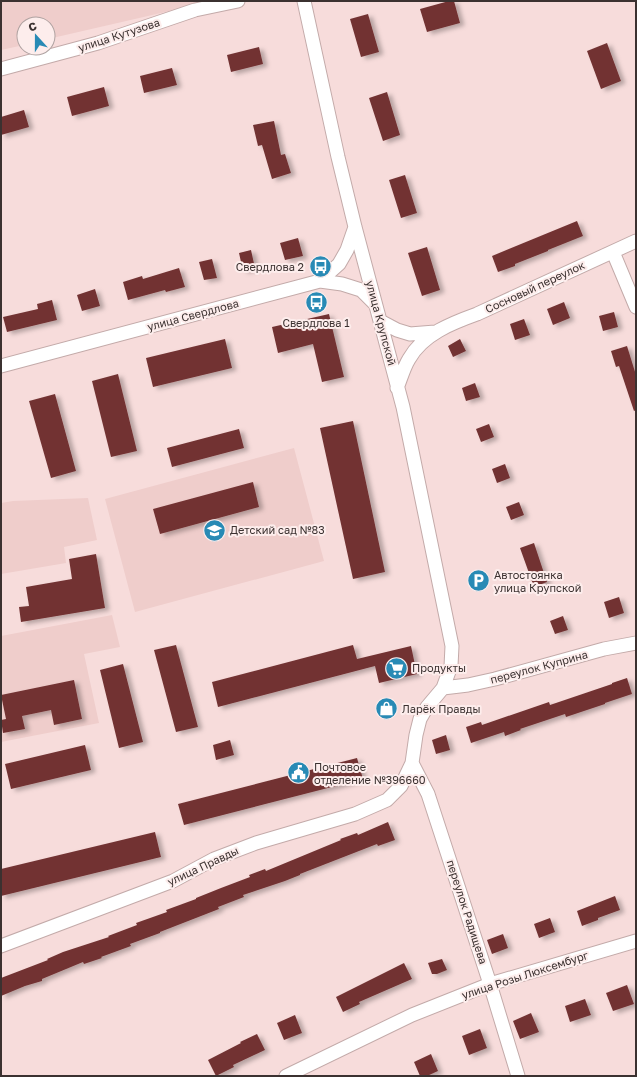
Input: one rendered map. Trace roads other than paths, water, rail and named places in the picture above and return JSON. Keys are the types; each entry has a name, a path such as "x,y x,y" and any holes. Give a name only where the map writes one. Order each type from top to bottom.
{"street":[{"name":"улица Кутузова","path":"1,69 98,43 195,10 238,1"},
{"name":"улица Крупской","path":"304,1 355,227 403,407 452,646 451,666 443,688"},
{"name":"улица Свердлова","path":"1,366 320,281 339,264 347,250 355,227"},
{"name":"Сосновый переулок","path":"398,388 409,359 420,345 435,332 454,322 477,314 636,241"},
{"path":"613,252 636,307"},
{"path":"320,281 342,284 361,290 376,306"},
{"name":"Сосновый переулок","path":"380,321 397,330 410,334 435,332"},
{"name":"переулок Куприна","path":"443,688 488,681 604,649 636,643"},
{"name":"улица Правды","path":"1,946 173,881 214,859 256,843 355,814 387,800 401,786 412,763 420,719 427,707 443,688"},
{"name":"переулок Радищева","path":"412,763 428,794 490,984 518,1076"},
{"name":"улица Розы Люксембург","path":"286,1076 412,1015 490,984 636,941"}],"place":[{"name":"Свердлова 2","path":"320,267"},
{"name":"Свердлова 1","path":"316,303"},
{"name":"Детский сад №83","path":"215,530"},
{"name":"Автостоянка улица Крупской","path":"478,581"},
{"name":"Продукты","path":"397,668"},
{"name":"Ларёк Правды","path":"386,709"},
{"name":"Почтовое отделение №396660","path":"299,773"}]}
